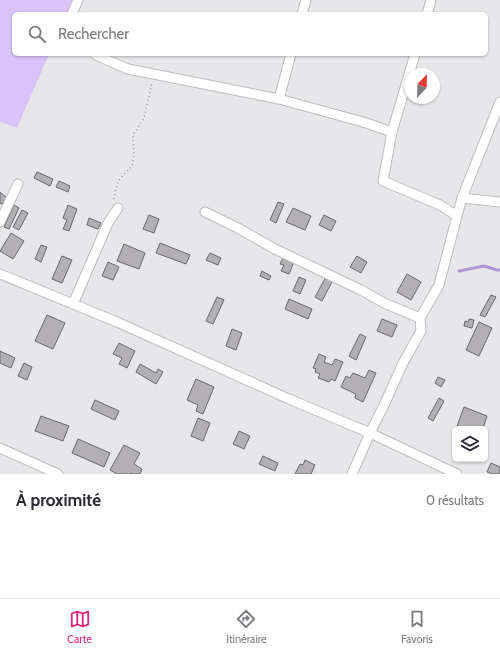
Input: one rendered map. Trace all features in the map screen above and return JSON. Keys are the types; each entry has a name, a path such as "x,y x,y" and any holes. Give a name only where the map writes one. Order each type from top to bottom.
{"street":[{"path":"73,12 78,0"},
{"path":"303,12 306,0"},
{"path":"428,12 431,0"},
{"path":"98,56 128,69 279,99 363,122 392,132"},
{"path":"279,99 290,56"},
{"path":"414,56 392,132 382,181 440,205 457,216"},
{"path":"352,474 370,433 421,331 420,318 439,285 462,198 500,102"},
{"path":"0,222 18,184"},
{"path":"462,198 500,202"},
{"path":"73,304 108,223 118,208"},
{"path":"205,212 384,303 420,318"},
{"path":"0,274 117,322 370,433 457,474"},
{"path":"0,448 58,474"}],"path":[{"path":"118,208 114,197 118,181 132,166 134,155 133,135 144,118 154,74"}],"shaded area":[{"path":"0,0 73,0 68,12 12,12 12,56 48,56 17,128 0,122"}],"building":[{"path":"37,172 53,179 50,186 34,178"},
{"path":"59,181 70,186 68,192 56,187"},
{"path":"0,192 7,198 2,204 0,203"},
{"path":"278,202 284,204 276,223 270,220"},
{"path":"14,205 19,208 9,229 4,227"},
{"path":"68,205 77,209 69,231 63,229 67,220 63,218"},
{"path":"293,208 311,216 305,230 286,222"},
{"path":"22,210 28,213 19,230 13,227"},
{"path":"149,215 159,219 154,233 143,229"},
{"path":"324,215 336,221 331,231 319,225"},
{"path":"89,218 101,223 98,229 87,225"},
{"path":"11,233 24,241 13,259 0,251"},
{"path":"160,243 190,255 186,264 156,253"},
{"path":"124,244 145,253 139,269 117,261"},
{"path":"41,245 47,247 41,262 35,259"},
{"path":"210,253 221,258 218,265 206,260"},
{"path":"62,256 72,260 62,283 52,279"},
{"path":"357,256 367,262 361,273 350,267"},
{"path":"283,258 294,262 289,274 281,271 284,265 280,264"},
{"path":"108,262 119,267 113,280 102,276"},
{"path":"262,271 271,276 269,280 260,276"},
{"path":"407,274 421,282 411,300 397,292"},
{"path":"327,275 334,278 322,301 315,297"},
{"path":"299,277 306,280 300,294 293,291"},
{"path":"491,295 496,297 485,317 480,315"},
{"path":"217,297 224,300 213,324 206,321"},
{"path":"289,299 312,309 308,319 285,309"},
{"path":"47,315 65,323 53,349 35,341"},
{"path":"382,319 397,325 392,337 377,331"},
{"path":"469,319 474,320 472,328 464,326 465,321 468,322"},
{"path":"479,322 492,328 479,356 466,350"},
{"path":"232,329 242,333 236,350 226,346"},
{"path":"360,334 366,337 356,360 349,356"},
{"path":"119,343 135,351 127,368 119,364 122,358 113,354"},
{"path":"0,351 15,358 11,368 0,363"},
{"path":"319,354 326,357 324,362 332,365 335,359 343,362 335,381 331,379 329,382 318,378 320,374 315,372 316,369 313,368"},
{"path":"24,363 32,367 27,380 18,376"},
{"path":"140,364 156,373 158,369 163,372 156,384 136,372"},
{"path":"369,370 376,373 363,402 355,398 356,394 341,387 346,376 350,378 353,373 365,378"},
{"path":"438,377 445,380 441,387 435,383"},
{"path":"196,379 214,387 203,414 196,411 198,405 187,400"},
{"path":"439,398 444,401 433,421 428,418"},
{"path":"95,400 119,411 115,420 91,409"},
{"path":"464,407 487,416 484,426 457,426"},
{"path":"41,416 69,426 63,441 35,431"},
{"path":"198,418 210,423 203,441 191,436"},
{"path":"239,431 250,436 244,449 233,444"},
{"path":"78,439 110,453 104,467 72,453"},
{"path":"124,445 140,453 134,464 142,469 140,474 117,474 110,470"},
{"path":"263,456 278,463 275,471 259,464"},
{"path":"305,460 315,465 311,474 295,474 300,464 303,465"},
{"path":"491,463 500,467 500,474 492,474 487,472"}],"waterway":[{"path":"459,271 484,266 500,270"}]}
